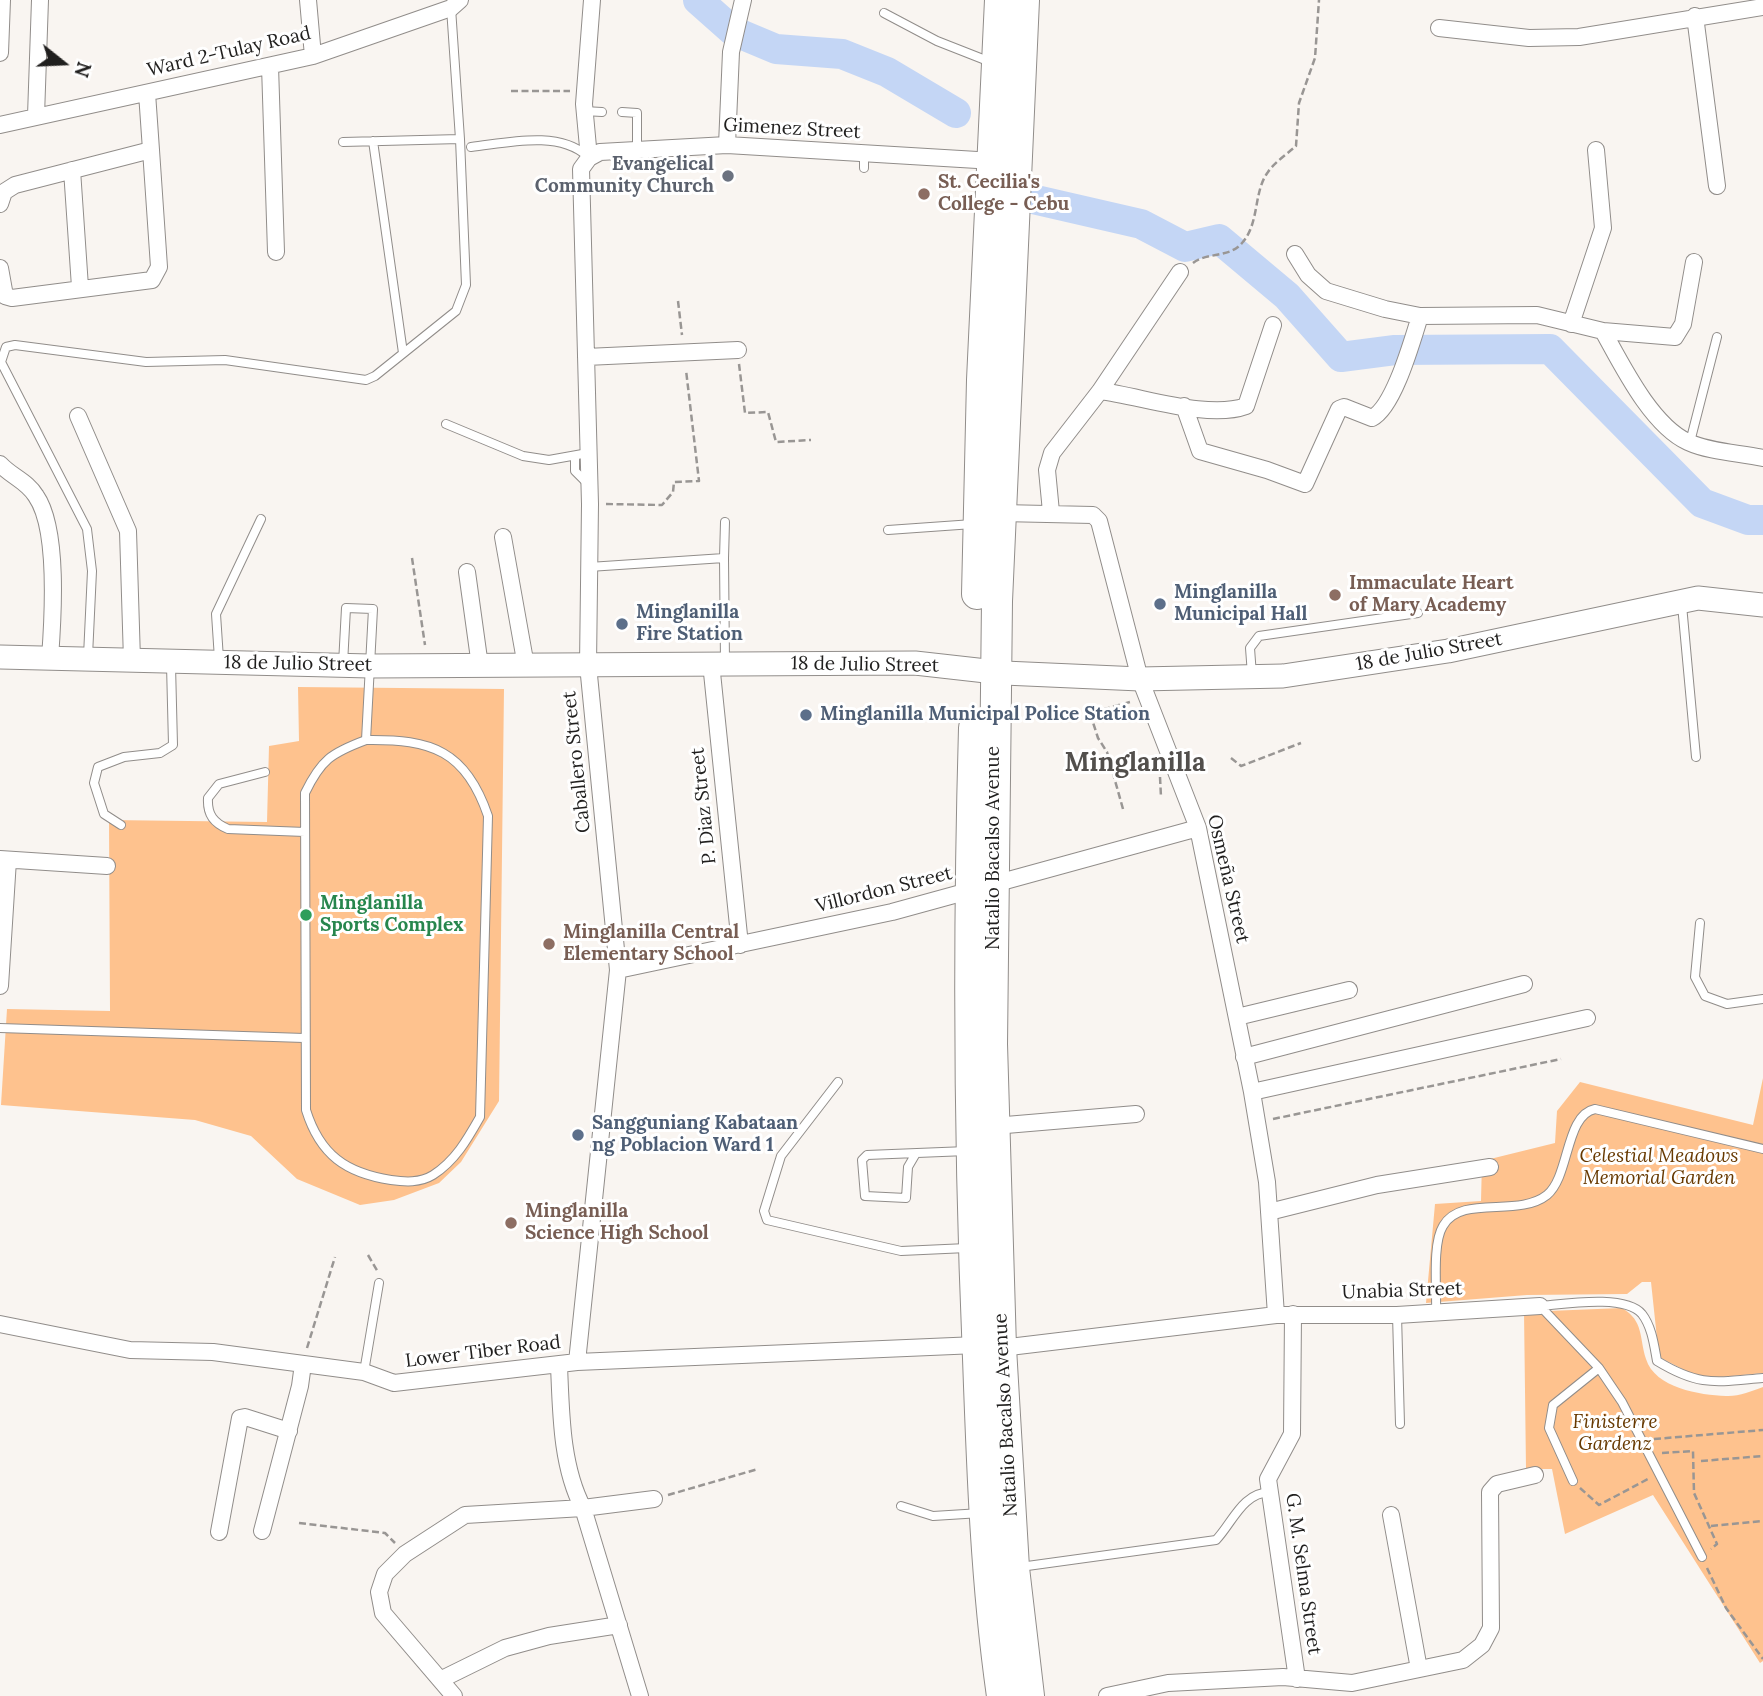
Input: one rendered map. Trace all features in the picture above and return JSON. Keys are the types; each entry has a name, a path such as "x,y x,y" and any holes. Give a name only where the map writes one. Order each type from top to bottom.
{"highway":[{"name":"Natalio Bacalso Avenue","path":"990,519 982,380 1000,0"},
{"name":"Natalio Bacalso Avenue","path":"1024,0 990,519 982,887 970,1151 973,1248 989,1346 1029,1696"},
{"name":"Natalio Bacalso Avenue","path":"982,887 994,1126 984,1513 991,1615 1002,1696"}],"street":[{"path":"0,53 2,0"},
{"path":"36,116 40,0"},
{"path":"308,0 313,56"},
{"name":"Caballero Street","path":"577,1362 618,970 588,665 590,504 582,455 586,357 581,169 589,158 584,91 592,0"},
{"path":"727,145 735,33 743,0"},
{"name":"Ward 2-Tulay Road","path":"0,125 313,56 456,4"},
{"path":"1439,28 1529,38 1579,37 1763,7"},
{"path":"1695,16 1717,186"},
{"path":"270,66 276,252"},
{"path":"0,268 2,289 5,296 12,298 80,287 152,280 158,275 147,93"},
{"name":"Gimenez Street","path":"589,158 600,152 727,145 864,161 993,161"},
{"path":"1571,324 1603,228 1596,149"},
{"path":"0,204 4,192 15,185 151,150"},
{"path":"72,170 80,287"},
{"path":"1295,254 1308,275 1326,291 1354,302 1420,316 1537,315 1603,331 1675,337 1683,324 1694,262"},
{"path":"1051,512 1047,470 1052,453 1100,391 1180,272"},
{"path":"1184,406 1200,451 1266,470 1303,485 1339,409 1344,407 1372,418 1381,413 1420,316"},
{"path":"1100,391 1184,406 1234,411 1246,406 1273,325"},
{"path":"1603,331 1645,400 1670,431 1690,443 1763,458"},
{"path":"586,357 738,350"},
{"path":"78,416 128,531 132,660"},
{"path":"0,464 14,479 28,486 42,508 52,557 50,658"},
{"name":"Osmeña Street","path":"990,519 1051,512 1098,518 1140,679 1198,828 1252,1091 1269,1212 1276,1315"},
{"path":"503,537 526,666"},
{"path":"467,572 480,666"},
{"name":"18 de Julio Street","path":"0,657 370,666 915,663 985,671 1140,679 1283,676 1448,651 1698,598 1763,605"},
{"name":"P. Diaz Street","path":"718,663 740,945"},
{"name":"Villordon Street","path":"618,970 892,912 1198,828"},
{"path":"0,986 4,859 107,866"},
{"path":"1244,1057 1524,984"},
{"path":"1237,1017 1349,990"},
{"path":"1252,1091 1587,1018"},
{"path":"994,1126 1136,1114"},
{"path":"1269,1212 1377,1185 1490,1167"},
{"name":"Unabia Street","path":"989,1346 1276,1315 1397,1315 1540,1306"},
{"name":"G. M. Selma Street","path":"1293,1314 1292,1434 1268,1479 1297,1679"},
{"name":"Lower Tiber Road","path":"0,1324 130,1350 213,1352 365,1372 394,1383 577,1362 989,1346"},
{"path":"262,1531 289,1431 303,1364"},
{"path":"559,1365 561,1416 575,1493 583,1508 640,1696"},
{"path":"219,1532 240,1418 245,1417 289,1431"},
{"path":"1107,1696 1297,1679 1352,1684 1463,1660 1482,1645 1491,1628 1490,1492 1497,1484 1535,1475"},
{"path":"454,1696 383,1614 379,1592 386,1574 405,1554 465,1515 583,1508 654,1499"},
{"path":"1391,1515 1419,1669"},
{"path":"442,1679 505,1648 549,1636 619,1625"}],"lane":[{"path":"88,659 93,571 87,530 1,362 5,347 15,345 146,362 225,360 366,380 387,368 456,311 464,295 456,4"},
{"path":"884,13 937,41 997,65"},
{"path":"584,111 602,111"},
{"path":"622,112 637,113 637,149"},
{"path":"343,142 460,139"},
{"path":"373,141 403,353"},
{"path":"471,147 531,141 569,143 589,158"},
{"path":"1690,443 1717,337"},
{"path":"446,424 523,456 549,460 582,455"},
{"path":"219,662 216,614 261,519"},
{"path":"888,530 990,519"},
{"path":"718,663 726,522"},
{"path":"589,567 724,558"},
{"path":"1681,602 1696,757"},
{"path":"343,665 346,608 373,609 366,740"},
{"path":"1252,676 1250,648 1259,636 1418,613"},
{"path":"121,825 104,814 94,783 98,767 124,757 160,753 173,745 171,662"},
{"path":"366,740 394,740 449,756 469,773 488,816 480,1117 455,1157 430,1177 410,1182 364,1176 343,1165 323,1146 312,1128 306,1110 305,793 318,766 338,750 366,740"},
{"path":"265,772 219,783 208,798 211,816 217,825 228,829 305,832"},
{"path":"1700,923 1695,977 1705,996 1727,1004 1763,999"},
{"path":"0,1028 304,1038"},
{"path":"838,1082 781,1156 764,1212 767,1220 901,1251 973,1248"},
{"path":"1436,1311 1438,1242 1443,1224 1462,1210 1517,1207 1544,1197 1555,1185 1579,1120 1588,1110 1595,1109 1693,1130 1763,1149"},
{"path":"915,1155 908,1167 906,1198 865,1196 864,1157 970,1151"},
{"path":"365,1372 379,1283"},
{"name":"Unabia Street","path":"1540,1306 1623,1302 1641,1312 1651,1332 1657,1361 1683,1377 1706,1383 1763,1378"},
{"path":"1540,1306 1599,1368 1644,1440 1702,1557"},
{"path":"1397,1315 1399,1424"},
{"path":"1573,1481 1549,1428 1553,1405 1599,1368"},
{"path":"1014,1567 1216,1540 1249,1498 1257,1492 1270,1492"},
{"path":"901,1506 933,1516 984,1513"}],"path":[{"path":"1180,272 1199,258 1227,252 1240,246 1252,230 1267,173 1296,146 1300,103 1315,58 1319,0"},
{"path":"511,91 584,91"},
{"path":"590,504 662,505 673,492 674,482 699,481 678,300"},
{"path":"738,350 745,413 768,412 776,442 811,440"},
{"path":"412,558 428,666"},
{"path":"1123,809 1107,752 1097,738 1090,713 1128,700 1134,704"},
{"path":"1231,758 1241,766 1301,743"},
{"path":"1157,767 1161,797"},
{"path":"1256,1122 1561,1059"},
{"path":"368,1255 378,1272 379,1283"},
{"path":"303,1364 335,1257"},
{"path":"1644,1440 1763,1430"},
{"path":"1651,1453 1693,1451 1694,1493 1717,1544 1702,1557 1726,1608 1763,1659"},
{"path":"1701,1461 1763,1456"},
{"path":"654,1499 758,1468"},
{"path":"1573,1481 1600,1506 1660,1473"},
{"path":"1709,1526 1763,1521"},
{"path":"299,1523 385,1533 405,1554"}],"green space":[{"name":"Minglanilla Sports Complex","path":"298,687 504,689 499,1101 461,1162 439,1183 394,1200 360,1205 297,1179 251,1136 195,1120 1,1105 7,1009 110,1011 109,820 267,822 269,746 299,741"},
{"name":"Celestial Meadows Memorial Garden","path":"1763,1078 1763,1373 1702,1379 1659,1357 1651,1282 1642,1282 1627,1294 1527,1295 1426,1303 1435,1204 1481,1201 1482,1161 1555,1143 1557,1111 1580,1082 1753,1125"},
{"name":"Finisterre Gardenz","path":"1622,1308 1634,1318 1640,1330 1651,1369 1668,1383 1692,1392 1726,1396 1740,1395 1763,1387 1763,1661 1760,1663 1653,1495 1565,1534 1552,1469 1526,1469 1524,1312"}],"waterway":[{"path":"698,0 733,31 776,49 842,54 887,72 956,113"},
{"path":"1028,198 1141,224 1185,247 1219,239 1287,296 1341,357 1395,350 1550,349 1702,503 1748,520 1763,520"}],"place":[{"name":"Evangelical Community Church","path":"728,176"},
{"name":"St. Cecilia's College - Cebu","path":"924,194"},
{"name":"Immaculate Heart of Mary Academy","path":"1335,595"},
{"name":"Minglanilla Municipal Hall","path":"1160,604"},
{"name":"Minglanilla Fire Station","path":"622,624"},
{"name":"Minglanilla Municipal Police Station","path":"806,715"},
{"name":"Minglanilla Sports Complex","path":"306,915"},
{"name":"Minglanilla Central Elementary School","path":"549,944"},
{"name":"Sangguniang Kabataan ng Poblacion Ward 1","path":"578,1135"},
{"name":"Minglanilla Science High School","path":"511,1223"}],"district":[{"name":"Minglanilla","path":"1135,764"}]}
